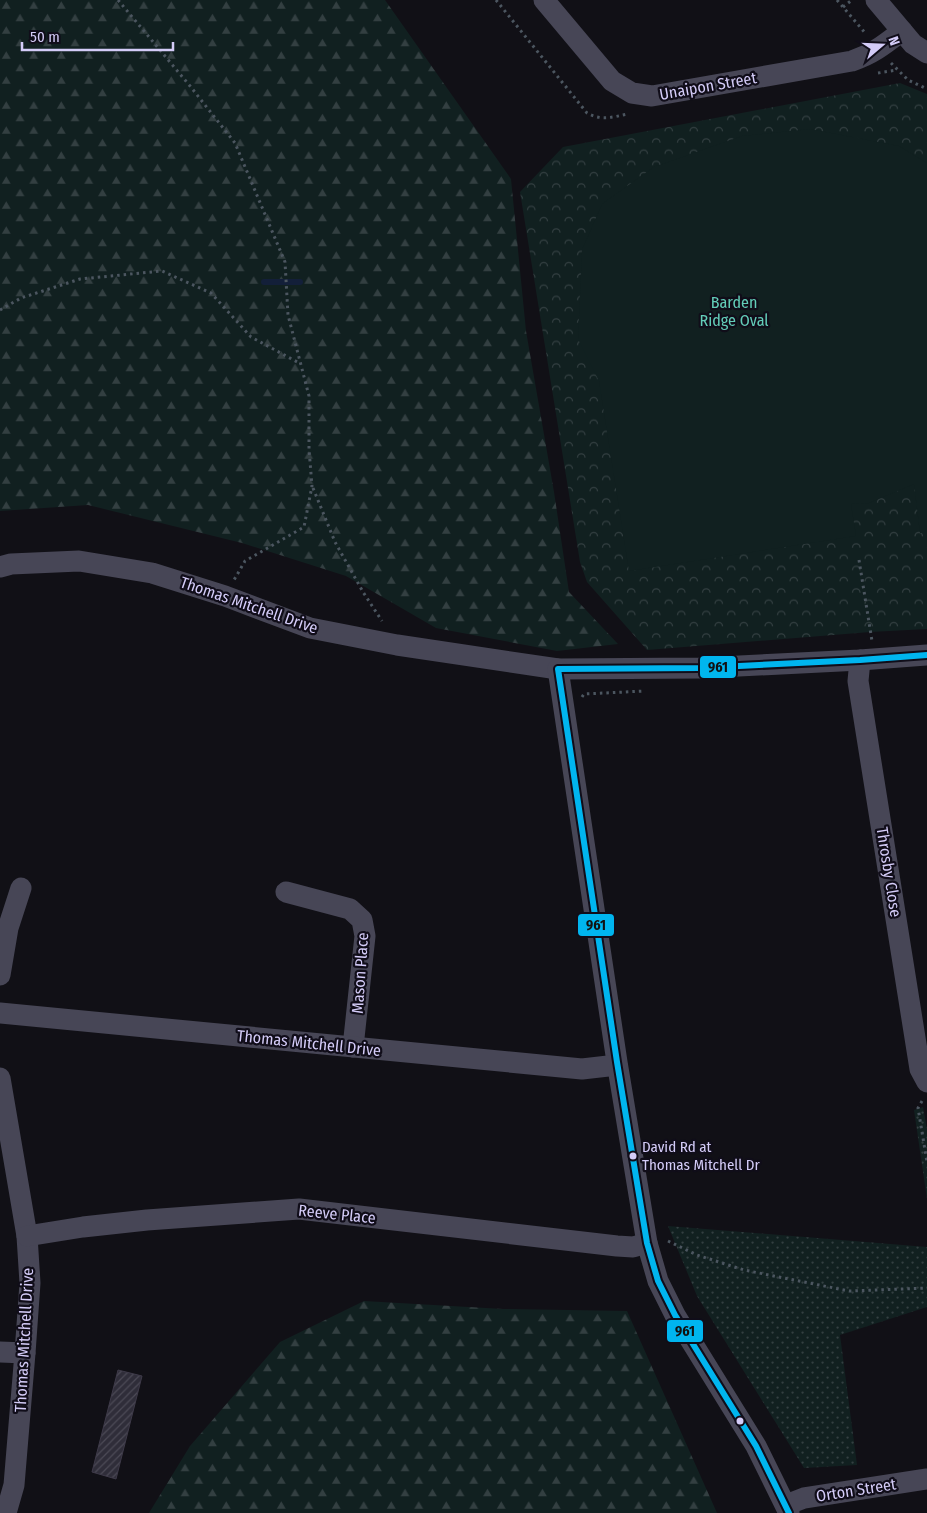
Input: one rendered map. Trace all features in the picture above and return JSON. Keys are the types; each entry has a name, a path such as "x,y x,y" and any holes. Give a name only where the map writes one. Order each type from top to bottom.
{"street":[{"name":"Unaipon Street","path":"544,0 612,81 632,93 652,96 852,61 867,56 879,49 902,31"},
{"path":"876,0 913,44 927,53"},
{"name":"Thomas Mitchell Drive","path":"0,567 11,564 79,561 152,573 225,596 310,628 398,645 558,669 699,668 927,655"},
{"name":"Throsby Close","path":"860,660 858,681 920,1069 926,1089"},
{"path":"558,669 617,1064 647,1243 658,1280 675,1315 756,1446 788,1509"},
{"path":"0,975 8,928 20,888"},
{"name":"Mason Place","path":"286,892 350,909 362,920 365,936 353,1047"},
{"name":"Thomas Mitchell Drive","path":"0,1013 582,1069 617,1064"},
{"name":"Thomas Mitchell Drive","path":"0,1078 27,1236 30,1283 14,1485 6,1513"},
{"name":"Reeve Place","path":"27,1236 147,1220 300,1209 617,1246 633,1247 647,1243"},
{"path":"0,1352 25,1353"},
{"name":"Orton Street","path":"788,1509 804,1498 927,1479"}],"path":[{"path":"118,0 235,143 285,262 288,315 309,396 309,449 312,486 304,527 245,561 225,596"},
{"path":"843,7 852,0"},
{"path":"897,70 908,80 927,89"},
{"path":"0,310 21,298 80,279 162,271 211,293 251,337 301,364"},
{"path":"312,486 335,542 363,592 398,645"},
{"path":"859,560 870,632"},
{"path":"581,699 584,694 654,690"},
{"path":"926,1089 918,1108 927,1162"},
{"path":"668,1248 666,1240 697,1254 744,1270 849,1291 927,1288"}],"green space":[{"path":"0,0 385,0 511,179 526,331 569,592 618,644 557,651 436,628 346,576 242,543 88,505 0,511"},
{"name":"Barden Ridge Oval","path":"900,83 927,94 927,629 647,650 587,582 580,562 520,192 563,147"},
{"name":"Barden Ridge Oval","path":"810,129 899,146 927,163 927,533 920,533 914,484 869,503 851,504 856,536 629,571 599,381 578,339 582,250 602,204 654,167 742,136"},
{"path":"923,1107 927,1130 927,1199 914,1110"},
{"path":"668,1226 927,1247 927,1307 840,1335 857,1465 804,1468 697,1296"},
{"path":"364,1301 503,1309 627,1311 717,1513 149,1513 190,1446 280,1342"}],"building":[{"path":"118,1370 142,1376 116,1479 92,1472"}],"waterway":[{"path":"264,282 300,282"}],"transit line":[{"name":"961","path":"789,1513 756,1446 675,1315 658,1281 647,1243 617,1062 558,669 699,668 927,655"}],"place":[{"name":"David Rd at Thomas Mitchell Dr","path":"633,1156"}]}
